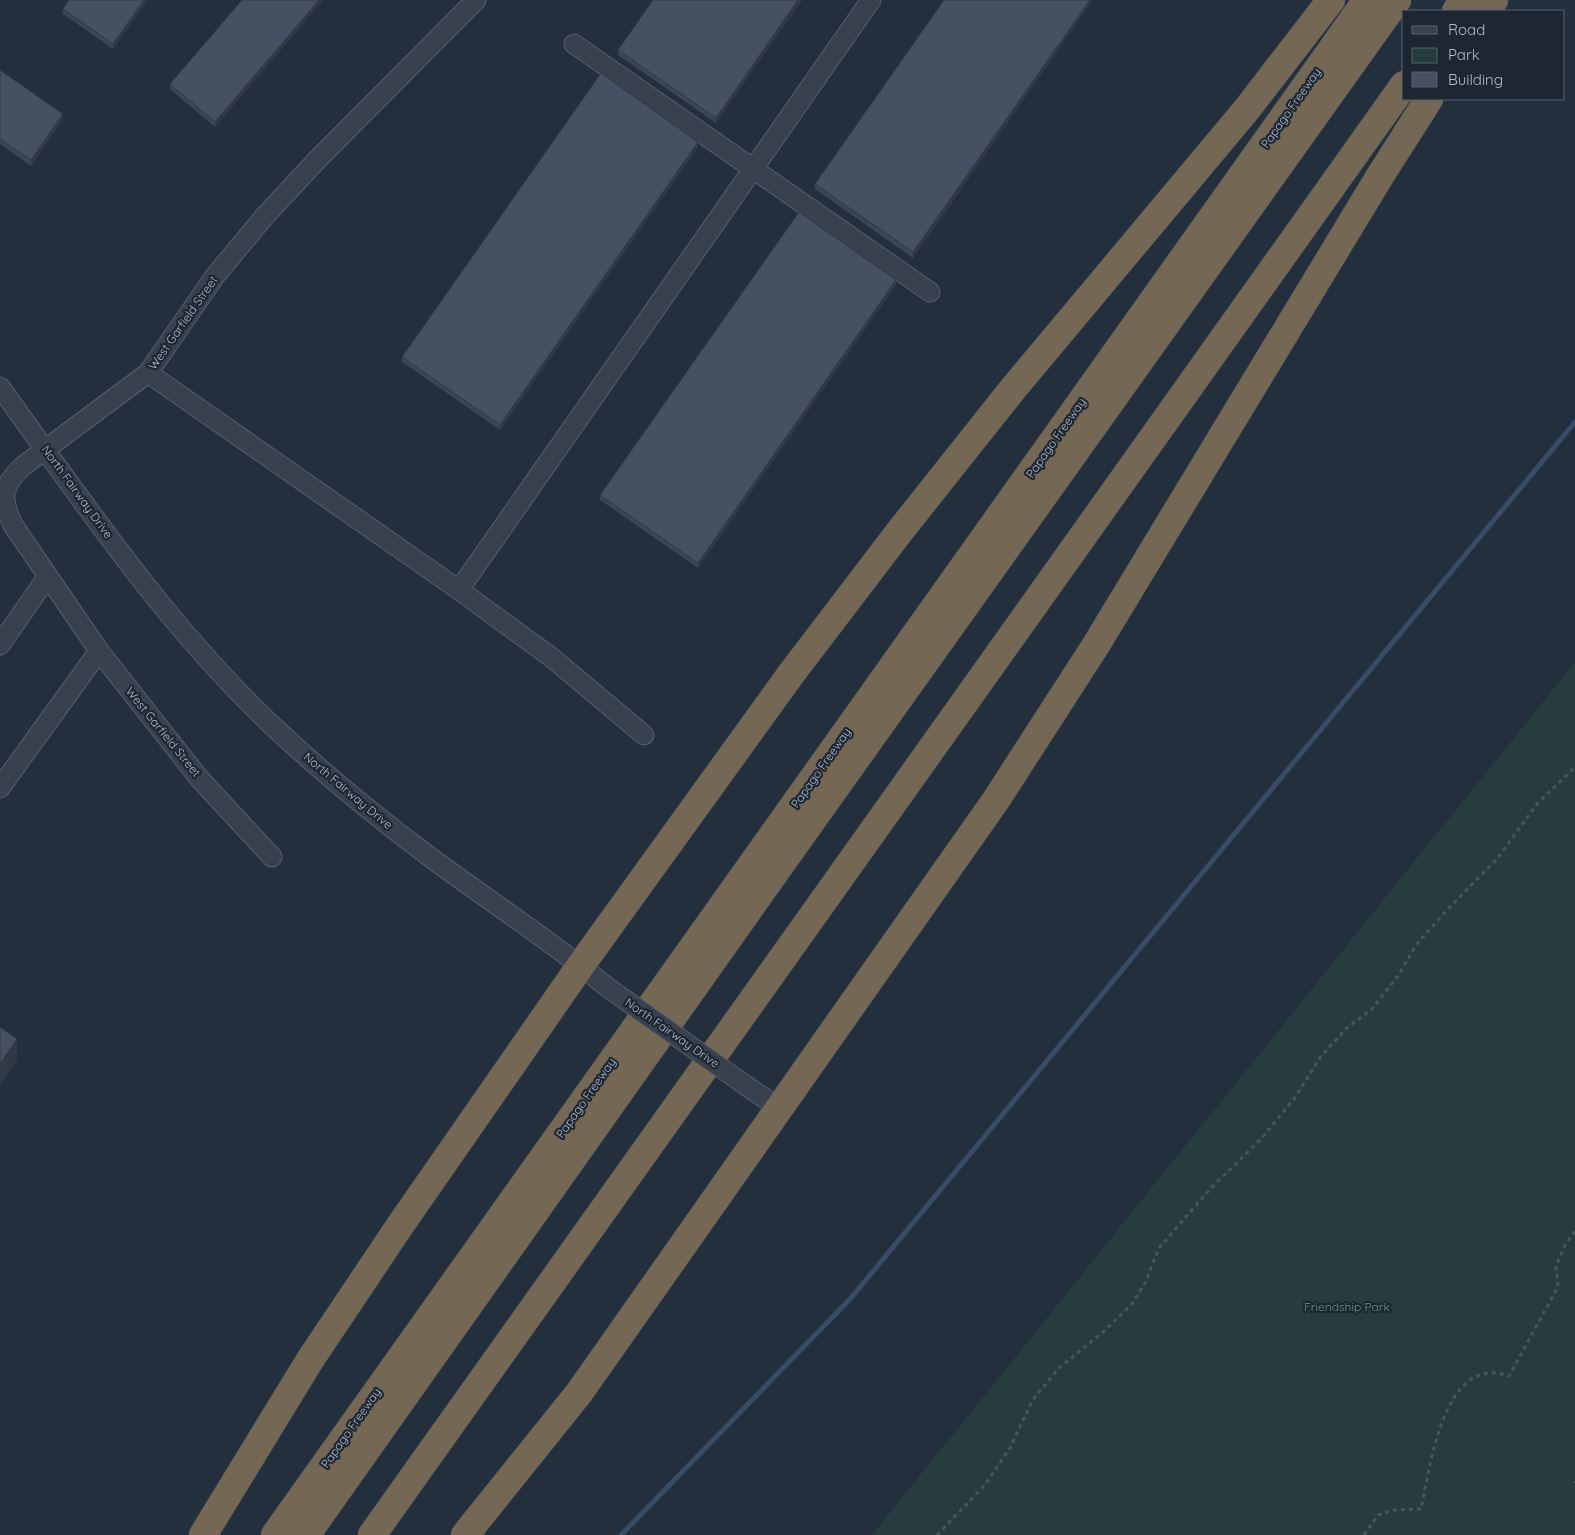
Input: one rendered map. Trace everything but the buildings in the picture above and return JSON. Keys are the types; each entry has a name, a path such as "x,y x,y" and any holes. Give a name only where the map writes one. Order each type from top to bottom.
{"highway":[{"path":"203,1535 310,1360 399,1227 580,965 791,674 900,530 1012,390 1247,109 1331,0"},
{"name":"Papago Freeway","path":"275,1535 1367,0"},
{"path":"306,1535 778,868 1397,0"},
{"path":"372,1535 1402,88"},
{"path":"465,1535 579,1393 996,800 1091,654 1380,176 1428,100"}],"street":[{"name":"West Garfield Street","path":"272,857 199,778 99,651 13,525 6,511 4,499 6,487 23,466 148,373 215,276 264,217 316,161 476,0"},
{"path":"459,590 871,0"},
{"path":"574,44 930,292"},
{"path":"148,373 459,590 551,658 644,735"},
{"name":"North Fairway Drive","path":"0,387 153,594 212,664 276,729 347,792 425,853 580,965 607,987 779,1108"},
{"path":"0,645 48,576"},
{"path":"0,788 99,651"}],"path":[{"path":"937,1535 984,1486 1010,1448 1032,1401 1058,1369 1103,1332 1131,1305 1145,1283 1159,1248 1210,1188 1261,1139 1294,1098 1321,1056 1347,1028 1372,1009 1398,976 1416,945 1497,859 1537,804 1575,767"},
{"path":"1364,1535 1378,1514 1394,1510 1421,1509 1437,1434 1450,1402 1464,1384 1478,1376 1490,1373 1509,1376 1558,1287 1556,1266 1564,1247 1575,1231"}],"green space":[{"name":"Friendship Park","path":"1575,662 1575,1535 872,1535"}],"waterway":[{"path":"621,1535 851,1298 1575,422"}]}
